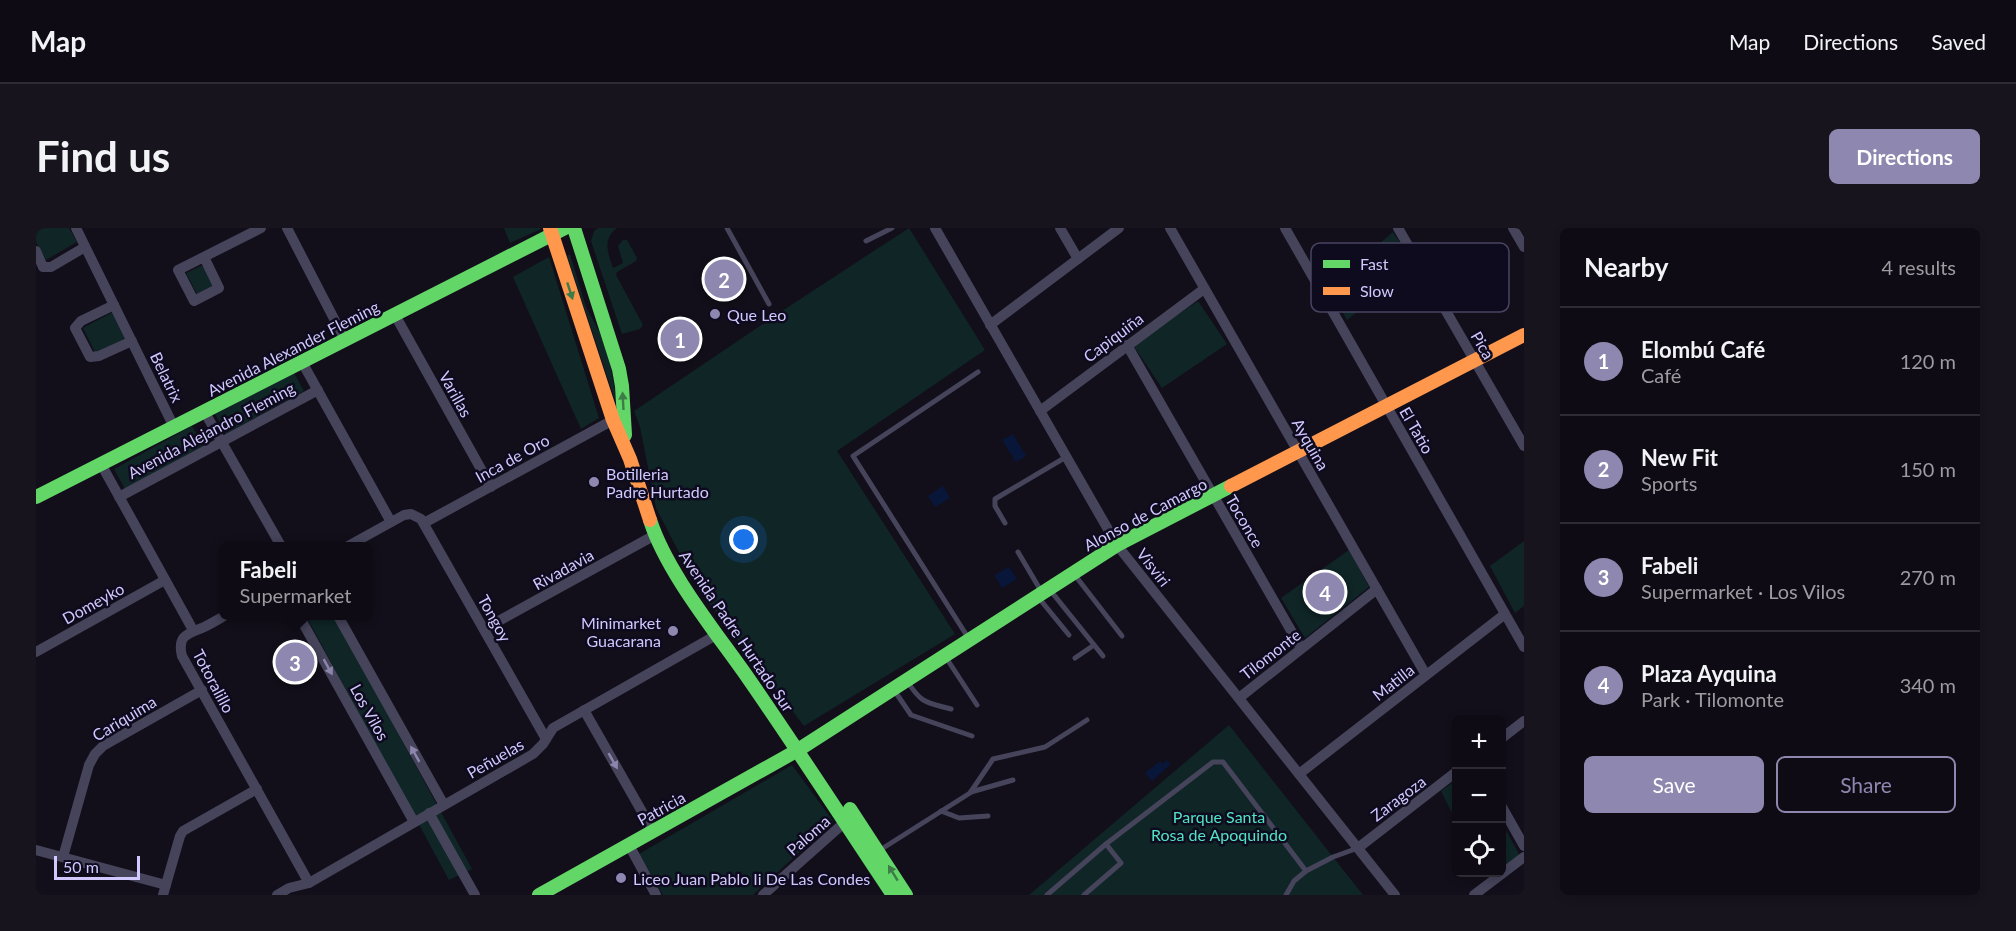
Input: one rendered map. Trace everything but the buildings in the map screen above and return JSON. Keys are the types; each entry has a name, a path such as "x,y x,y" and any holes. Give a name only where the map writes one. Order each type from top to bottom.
{"street":[{"name":"Belatrix","path":"76,228 174,427"},
{"path":"204,257 261,228"},
{"path":"287,228 345,340"},
{"name":"Avenida Alexander Fleming","path":"36,497 395,315 551,232 565,228"},
{"name":"Avenida Padre Hurtado Sur","path":"574,228 619,369 625,433 630,459"},
{"name":"Visviri","path":"935,228 1118,545 1395,895"},
{"path":"1060,228 1078,259"},
{"path":"990,325 1119,228"},
{"name":"Ayquina","path":"1170,228 1426,675"},
{"name":"El Tatio","path":"1285,228 1311,273"},
{"name":"Pica","path":"1398,228 1407,243"},
{"path":"1513,228 1524,248"},
{"name":"Avenida Padre Hurtado Sur","path":"551,232 613,420 630,459 655,535 673,569 798,750 893,895"},
{"path":"36,251 44,267 51,267 85,247"},
{"name":"Capiquiña","path":"1040,411 1204,289"},
{"name":"Belatrix","path":"114,305 81,321 75,328 90,357 99,356 132,341"},
{"name":"El Tatio","path":"1333,312 1524,646"},
{"name":"Pica","path":"1447,312 1524,446"},
{"name":"Varillas","path":"395,315 490,487"},
{"name":"Alonso de Camargo","path":"798,750 1118,545 1524,335"},
{"name":"Toconce","path":"1128,345 1301,648"},
{"path":"302,362 391,522 355,542"},
{"name":"Avenida Alejandro Fleming","path":"119,496 318,390"},
{"path":"204,411 279,542"},
{"name":"Inca de Oro","path":"424,523 613,420"},
{"name":"Totoralillo","path":"101,464 193,630 184,637 181,651 309,883"},
{"name":"Tongoy","path":"391,522 404,515 415,515 424,523 546,739"},
{"name":"Rivadavia","path":"484,629 655,535"},
{"name":"Domeyko","path":"36,652 165,580"},
{"name":"Tilomonte","path":"1239,698 1377,589"},
{"name":"Matilla","path":"1299,774 1505,614"},
{"path":"193,630 219,618"},
{"name":"Los Vilos","path":"302,620 414,822"},
{"name":"Los Vilos","path":"341,620 444,805"},
{"name":"Peñuelas","path":"277,895 309,883 533,754 540,749 553,728 718,634"},
{"name":"Cariquima","path":"63,857 89,765 95,754 103,746 202,690"},
{"path":"584,710 653,831"},
{"path":"1506,735 1524,721"},
{"name":"Avenida Padre Hurtado Sur","path":"798,750 826,776 879,851 906,895"},
{"name":"Patricia","path":"539,895 798,750"},
{"name":"Zaragoza","path":"1358,848 1452,775"},
{"path":"36,850 164,890 183,831 257,789"},
{"path":"429,813 475,895"},
{"path":"1506,814 1524,846"},
{"name":"Paloma","path":"764,895 845,822"},
{"path":"629,845 656,895"},
{"path":"1474,895 1524,857"}],"lane":[{"path":"727,228 769,304"},
{"path":"866,241 892,228"},
{"path":"970,639 853,456 978,372"},
{"path":"1005,523 993,502 995,499 1066,457"},
{"path":"1018,552 1069,636"},
{"path":"1072,573 1122,636"},
{"path":"1042,592 1102,656"},
{"path":"1075,658 1094,645"},
{"path":"945,655 977,705"},
{"path":"906,680 918,698 927,703 951,709"},
{"path":"893,688 911,715 972,736"},
{"path":"970,793 993,759 1045,747 1087,720"},
{"path":"1047,895 1106,844 1213,762 1223,762 1306,871"},
{"path":"879,851 970,793 1013,780"},
{"path":"941,811 958,818 988,816"},
{"path":"1084,895 1121,863 1106,844"},
{"path":"1286,895 1294,881 1306,871 1333,857 1358,848"}],"green space":[{"path":"36,228 69,228 77,242 46,260 36,242"},
{"path":"504,228 541,228 541,229 510,243"},
{"path":"598,228 617,228 609,237 607,246 613,268 623,263 618,246 623,240 627,240 637,258 616,275 643,325 640,329 622,334 591,241 594,231"},
{"path":"909,228 985,350 837,451 955,634 804,726 698,589 656,508 640,427 634,411"},
{"path":"1393,232 1400,243 1380,243"},
{"path":"570,254 586,307 607,346 618,409 567,256"},
{"path":"549,257 599,418 581,429 513,277"},
{"path":"203,265 213,285 197,294 186,273"},
{"path":"1198,301 1227,344 1162,388 1133,345"},
{"path":"113,312 126,338 96,354 83,328"},
{"path":"1343,312 1357,312 1347,320"},
{"path":"293,371 304,391 226,434 215,414"},
{"path":"192,426 203,446 125,489 114,469"},
{"path":"1524,541 1524,606 1515,613 1490,566"},
{"path":"1349,550 1369,587 1305,638 1281,598"},
{"path":"308,620 336,620 472,869 449,880"},
{"name":"Parque Santa Rosa de Apoquindo","path":"1229,725 1363,895 1029,895"},
{"path":"792,765 833,821 753,895 663,895 639,854"},
{"path":"1452,783 1452,813 1441,791"},
{"path":"1506,830 1520,856 1506,866"}],"water":[{"path":"1013,434 1026,456 1016,462 1002,440"},
{"path":"943,486 950,498 935,507 928,496"},
{"path":"1009,567 1017,579 1002,588 994,575"},
{"path":"1167,760 1171,764 1152,781 1145,773 1160,761 1163,764"}],"traffic: fast":[{"path":"36,497 565,228"},
{"path":"574,228 619,369 625,435"},
{"path":"539,895 798,750 1117,545 1231,486"},
{"path":"650,520 668,561 680,581 767,705 893,895"},
{"path":"850,809 906,895"}],"traffic: slow":[{"path":"550,228 613,420 630,459 650,520"},
{"path":"1231,486 1524,335"}],"place":[{"name":"New Fit","path":"724,279"},
{"name":"Que Leo","path":"715,314"},
{"name":"Elombú Café","path":"680,339"},
{"name":"Botilleria Padre Hurtado","path":"594,482"},
{"name":"Plaza Ayquina","path":"1325,592"},
{"name":"Minimarket Guacarana","path":"673,631"},
{"name":"Fabeli","path":"295,662"},
{"name":"Liceo Juan Pablo Ii De Las Condes","path":"621,878"}]}
